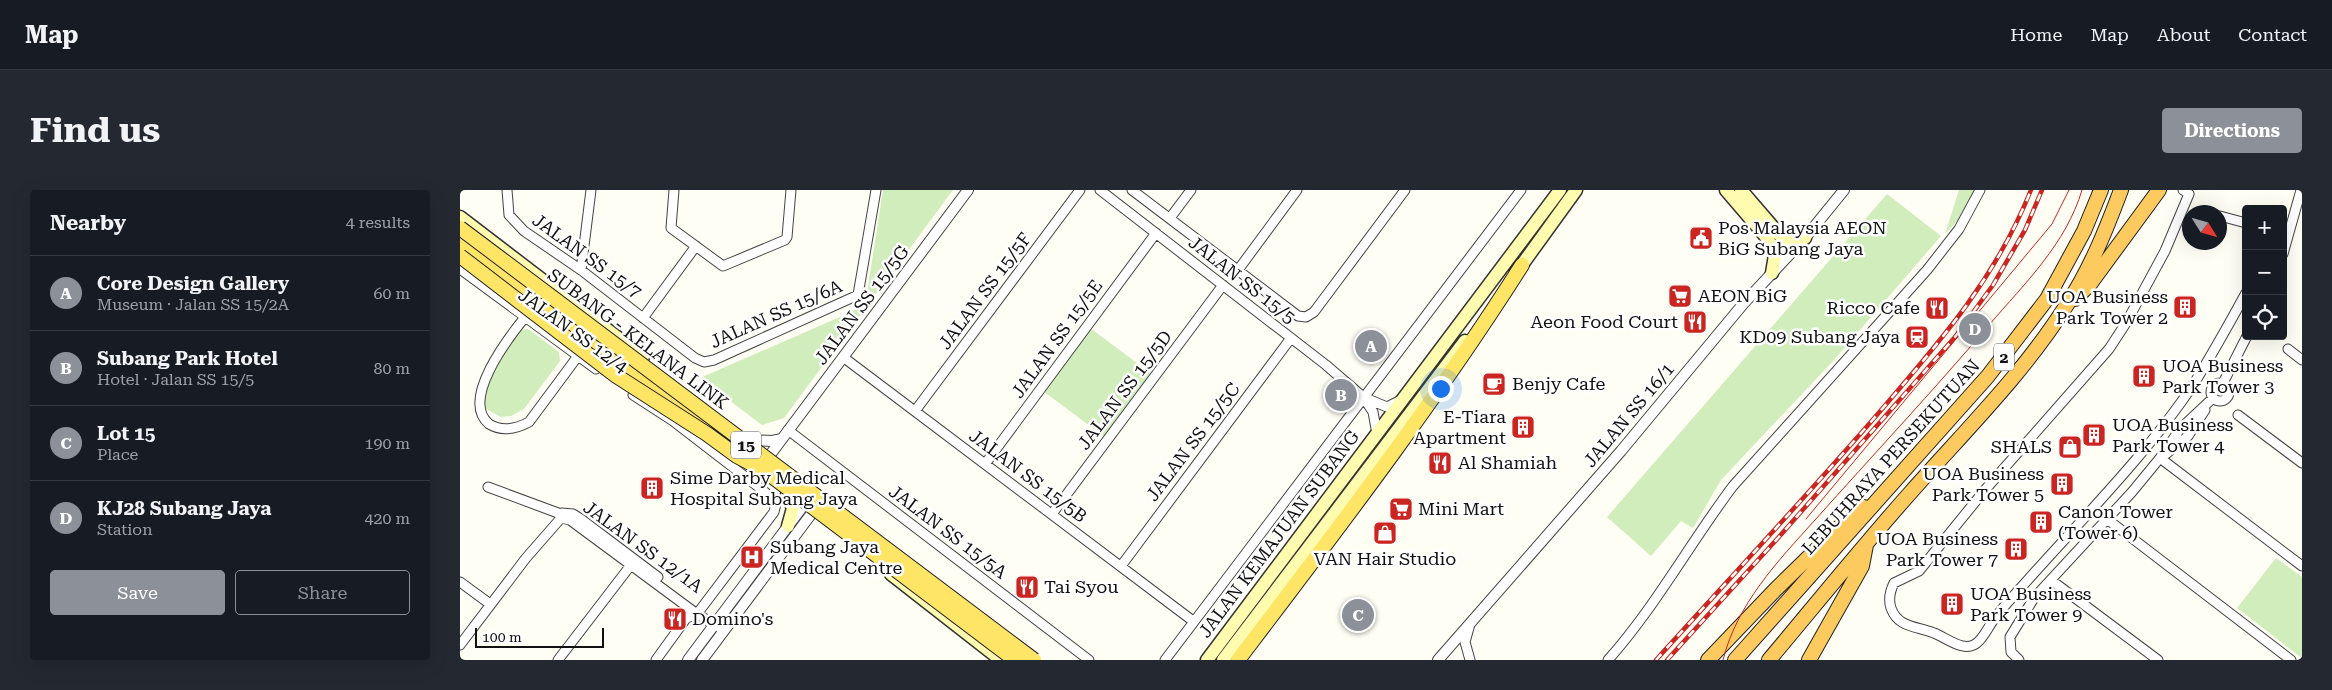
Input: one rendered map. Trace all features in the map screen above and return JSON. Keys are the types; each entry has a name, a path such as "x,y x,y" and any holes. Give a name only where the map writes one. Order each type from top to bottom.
{"highway":[{"name":"LEBUHRAYA PERSEKUTUAN","path":"1735,660 2020,338 2065,270 2101,190"},
{"name":"LEBUHRAYA PERSEKUTUAN","path":"1769,660 1867,542 2002,389 2067,306 2103,237 2122,190"},
{"path":"2067,306 2090,284 2159,190"},
{"path":"1708,660 1776,589 1857,510 1875,503"},
{"path":"1809,660 1862,566 1867,542"}],"main road":[{"name":"JALAN KEMAJUAN SUBANG","path":"1207,660 1560,190"},
{"name":"JALAN KEMAJUAN SUBANG","path":"1223,660 1522,265 1576,190"},
{"path":"1726,190 1768,239 1775,254 1772,272"},
{"path":"1742,190 1784,240 1796,241 1805,238"},
{"path":"460,217 770,454 821,496"},
{"name":"SUBANG - KELANA LINK","path":"460,228 1034,660"},
{"name":"SUBANG - KELANA LINK","path":"460,242 765,471"},
{"path":"460,250 808,510 1001,660"},
{"path":"460,256 615,375 708,434 737,456 765,471"},
{"path":"1238,660 1425,409 1480,331 1522,265"},
{"path":"731,425 743,439 821,496 1034,660"},
{"name":"15","path":"765,471 1015,660"},
{"path":"787,495 793,508 788,526"},
{"path":"808,510 821,496"}],"street":[{"name":"JALAN SS 15/7","path":"507,190 509,215 516,224 581,270 643,318"},
{"path":"581,270 591,190"},
{"path":"674,190 670,226 723,266 785,240 787,237 791,190"},
{"name":"JALAN SS 15/6A","path":"643,318 695,358 704,362 714,360 853,299 861,289 876,190"},
{"name":"JALAN SS 15/5G","path":"770,454 968,190"},
{"name":"JALAN SS 15/5F","path":"915,411 1080,190"},
{"name":"JALAN SS 15/5","path":"1100,190 1291,338 1363,397 1387,407 1403,399"},
{"path":"1132,190 1298,316 1306,317 1314,312 1405,190"},
{"path":"1170,218 1191,190"},
{"path":"1238,270 1297,190"},
{"path":"1165,660 1521,190"},
{"name":"JALAN SS 16/1","path":"1438,660 1621,451 1700,354 1772,272 1805,238 1844,190"},
{"path":"1608,660 1643,618 1733,486 1927,270 1959,229 1980,190"},
{"path":"2183,190 2190,194 2188,205"},
{"path":"2284,250 2301,190"},
{"path":"2227,218 2242,222"},
{"path":"2182,222 2126,323 2109,349 1984,490 1919,570 1894,582 1889,596 1889,603 1896,618 1902,624 1934,633 1958,645 1968,646 1980,640 2004,606 2148,444 2177,407 2222,336 2245,295"},
{"name":"JALAN SS 15/5E","path":"985,464 1156,233"},
{"path":"643,318 696,246"},
{"name":"JALAN SS 12/4","path":"460,269 578,356 668,419 765,492 776,504 774,512 698,611"},
{"name":"JALAN SS 15/5D","path":"1052,514 1223,285"},
{"path":"526,316 478,378 473,393 476,410 487,424 502,429 517,428 529,422 578,356"},
{"path":"564,345 572,334"},
{"name":"JALAN SS 15/5C","path":"1121,566 1291,338"},
{"path":"2223,383 2245,340"},
{"path":"2288,349 2302,360"},
{"name":"JALAN SS 15/5B","path":"843,357 1193,621"},
{"path":"2223,383 2229,390 2227,399 2218,402 2212,398 2212,387 2223,383"},
{"name":"JALAN SS 15/5","path":"1363,397 1372,412 1377,434"},
{"path":"2018,660 2011,652 2010,637 2030,604 2160,458 2180,429 2212,398"},
{"path":"2238,415 2302,463"},
{"name":"JALAN SS 15/5A","path":"788,430 1089,660"},
{"path":"750,440 772,441 782,439"},
{"path":"2160,458 2302,566"},
{"name":"JALAN SS 12/1A","path":"488,487 570,520 633,562 725,631"},
{"path":"688,660 788,526 808,510"},
{"path":"702,660 725,631 808,510"},
{"path":"460,645 526,558 532,544 560,516"},
{"path":"2107,519 2291,660"},
{"path":"558,660 633,562"},
{"path":"2050,580 2158,660"},
{"path":"460,582 490,604"},
{"path":"656,660 687,618 698,611"},
{"path":"1470,660 1465,642 1471,623"}],"green space":[{"path":"883,190 953,190 784,418 762,425 700,378 865,306"},
{"path":"1959,190 1974,190 1958,220 1945,234"},
{"path":"1887,194 1941,236 1834,360 1721,480 1693,528 1681,521 1651,556 1607,517"},
{"path":"1090,328 1153,375 1106,438 1043,391"},
{"path":"528,329 559,352 560,361 524,409 511,416 501,417 484,407 480,388 520,330"},
{"path":"2276,558 2302,577 2302,658 2237,608"}],"tram line":[{"path":"1806,519 2052,224 2069,190"},
{"path":"1723,660 1738,620 1760,585 1787,552 2030,278 2066,228 2082,190"}],"railway":[{"path":"1656,660 1849,447 1943,337 2000,253 2017,223 2031,190"},
{"path":"1667,660 1778,538 1955,337 1993,285 2025,230 2042,190"}],"place":[{"name":"Pos Malaysia AEON BiG Subang Jaya","path":"1701,238"},
{"name":"AEON BiG","path":"1680,296"},
{"name":"UOA Business Park Tower 2","path":"2185,307"},
{"name":"Ricco Cafe","path":"1937,308"},
{"name":"Aeon Food Court","path":"1695,322"},
{"name":"KJ28 Subang Jaya","path":"1975,329"},
{"name":"KD09 Subang Jaya","path":"1917,337"},
{"name":"Core Design Gallery","path":"1371,346"},
{"name":"UOA Business Park Tower 3","path":"2144,376"},
{"name":"Benjy Cafe","path":"1494,384"},
{"name":"Subang Park Hotel","path":"1341,395"},
{"name":"E-Tiara Apartment","path":"1523,427"},
{"name":"UOA Business Park Tower 4","path":"2094,435"},
{"name":"SHALS","path":"2070,447"},
{"name":"Al Shamiah","path":"1440,463"},
{"name":"UOA Business Park Tower 5","path":"2062,484"},
{"name":"Sime Darby Medical Hospital Subang Jaya","path":"652,488"},
{"name":"Mini Mart","path":"1401,509"},
{"name":"Canon Tower (Tower 6)","path":"2041,522"},
{"name":"VAN Hair Studio","path":"1385,533"},
{"name":"UOA Business Park Tower 7","path":"2016,549"},
{"name":"Subang Jaya Medical Centre","path":"752,557"},
{"name":"Tai Syou","path":"1027,587"},
{"name":"UOA Business Park Tower 9","path":"1952,604"},
{"name":"Lot 15","path":"1358,615"},
{"name":"Domino's","path":"675,619"}]}
